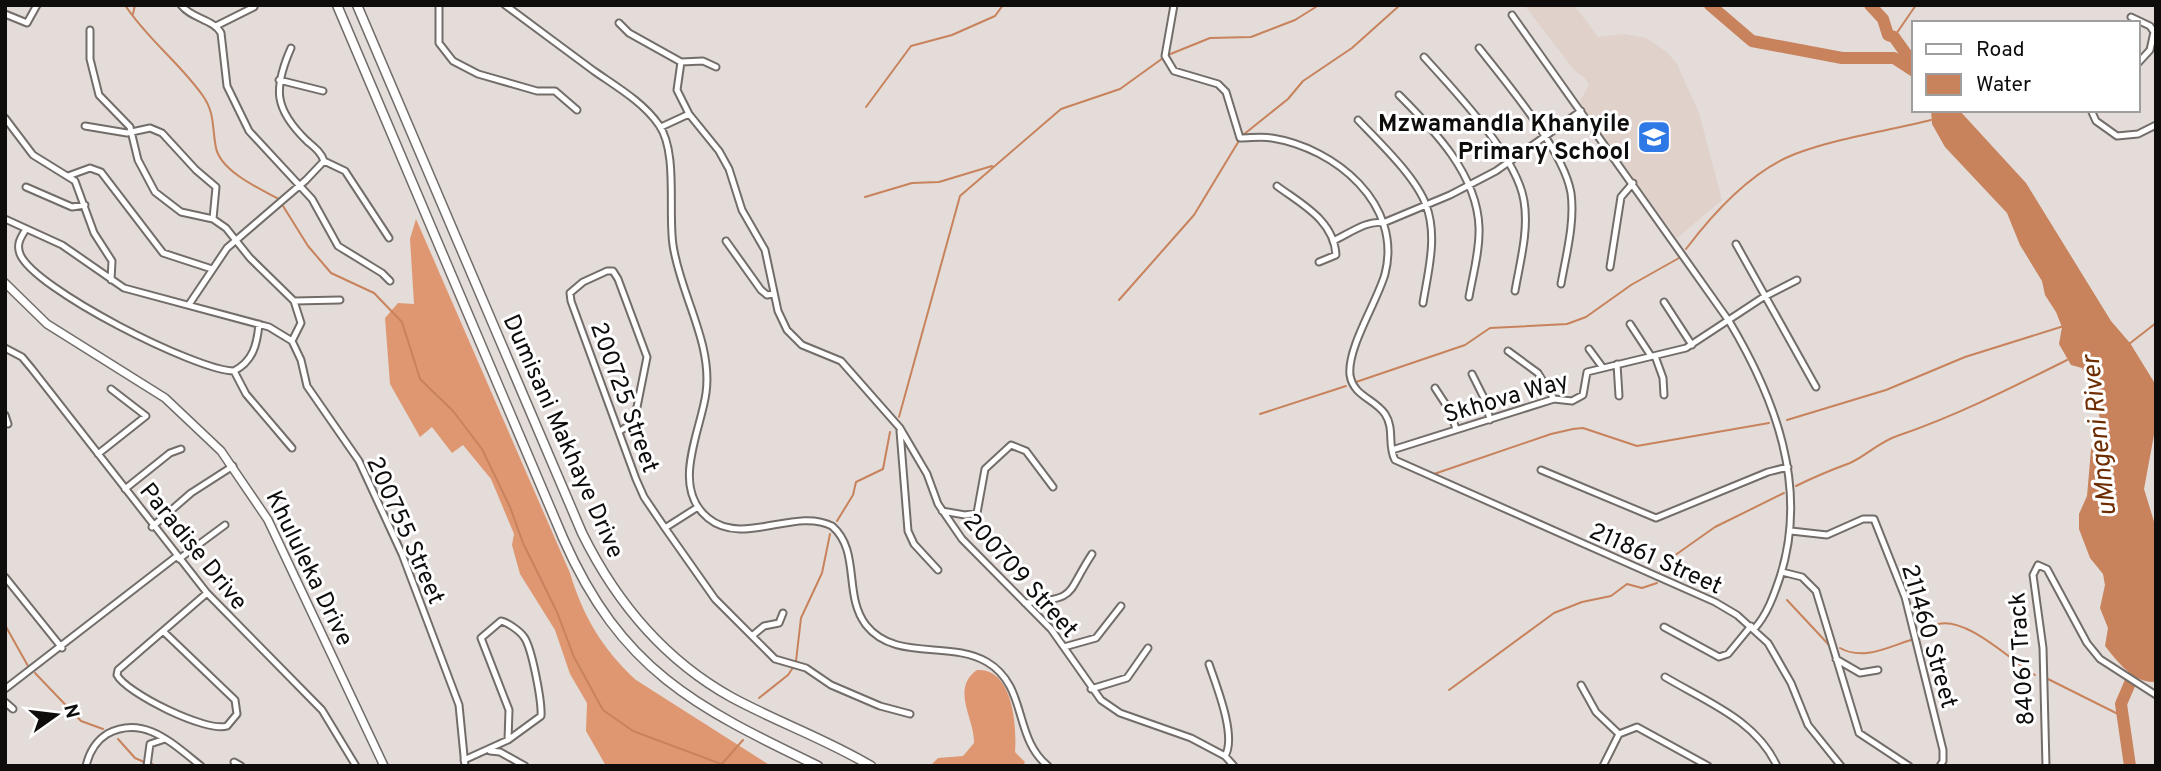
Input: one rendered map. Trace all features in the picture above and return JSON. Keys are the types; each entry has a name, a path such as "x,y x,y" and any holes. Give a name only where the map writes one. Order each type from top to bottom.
{"main road":[{"name":"Dumisani Makhaye Drive","path":"337,5 567,548 599,607 630,646 678,691 734,726 818,766"},
{"name":"Dumisani Makhaye Drive","path":"357,5 582,533 610,584 649,634 692,672 731,697 871,766"}],"street":[{"path":"5,14 27,23 37,5"},
{"path":"181,5 192,17 216,26 223,41 228,86 238,114 264,150 319,208 338,246 382,273 390,281"},
{"path":"439,5 439,43 453,61 478,74 537,91 555,91 577,110"},
{"path":"505,5 635,100 661,127 669,168 671,230 676,266 708,372 705,402 690,465 692,492 698,507 712,521 729,527 810,521 832,526 847,546 855,600 868,627 889,643 956,653 990,664 1012,687 1029,742 1048,766"},
{"path":"1174,5 1165,56 1174,71 1218,84 1226,92 1240,138 1276,138 1309,149 1339,165 1369,195 1383,223 1386,270 1358,344 1350,375 1358,392 1387,417 1392,432 1392,453"},
{"path":"216,26 254,7"},
{"path":"1512,15 1729,321 1755,366 1778,424 1788,467 1791,531 1782,572 1763,618 1728,654 1719,657 1664,627"},
{"path":"2131,17 2139,21"},
{"path":"2140,21 2150,26 2154,34 2149,53 2140,61"},
{"path":"619,23 629,33 681,62 703,61 716,67"},
{"path":"5,219 62,245 124,288 190,303 259,324 292,341 301,323 294,301 226,228 213,219 192,216 163,201 141,168 132,132 124,119 99,95 90,59 90,30"},
{"path":"291,48 279,80 278,94 286,116 293,128 322,154 324,161 345,171 389,238"},
{"path":"1479,48 1562,165 1571,194 1569,234 1561,284"},
{"path":"1424,57 1452,88 1508,163 1521,186 1525,214 1516,291"},
{"path":"661,127 689,114 677,90 681,62"},
{"path":"279,80 323,91"},
{"path":"1399,95 1436,135 1469,186 1479,229 1469,297"},
{"path":"1332,241 1364,226 1383,223 1469,186 1508,163 1581,111"},
{"path":"2092,112 2096,121 2117,136 2138,134 2156,125"},
{"name":"200709 Street","path":"689,114 719,151 729,169 742,210 765,250 781,321 795,340 841,361 900,428 927,474 942,511 982,561 1025,603 1064,647 1091,689 1120,713 1183,734 1225,755"},
{"path":"5,118 33,155 68,176 80,190 94,233 112,261 111,280"},
{"path":"1358,120 1392,157 1426,205 1432,247 1423,303"},
{"path":"85,126 132,132 150,128 162,133 196,170 214,184 218,192 213,219"},
{"path":"190,303 212,269 236,240 324,161"},
{"path":"68,176 90,168 101,172 163,253 212,269"},
{"path":"1609,267 1621,197 1633,183"},
{"path":"1277,186 1312,211 1332,241 1336,255 1319,262"},
{"path":"26,187 72,207 85,205"},
{"path":"26,229 19,242 21,256 41,278 87,310 197,362 216,369 234,371 253,355 259,324"},
{"path":"726,241 761,290 767,295 774,294"},
{"path":"1736,244 1816,387"},
{"name":"200725 Street","path":"620,431 634,422 648,363 647,352 618,279 613,271 607,271 583,282 570,293 644,498 702,583 775,659 806,668 831,685 880,706 910,713"},
{"path":"1589,349 1603,368 1692,345 1767,296 1797,280"},
{"name":"Khululeka Drive","path":"5,283 47,324 165,398 206,434 233,466 268,520 384,766"},
{"path":"294,301 340,300"},
{"path":"1664,302 1692,345"},
{"path":"1629,324 1653,356 1663,378 1664,395"},
{"name":"200755 Street","path":"292,341 301,360 307,386 359,461 402,554 459,705 464,763"},
{"name":"Paradise Drive","path":"5,348 22,357 32,369 152,527 207,593 322,710 356,766"},
{"path":"1508,351 1538,373 1554,399"},
{"path":"1617,365 1619,396"},
{"name":"Skhova Way","path":"1392,453 1456,429 1554,399 1572,401 1580,398 1584,392 1585,374 1603,368"},
{"path":"234,371 246,394 292,448"},
{"path":"1472,374 1485,400 1490,419"},
{"path":"1434,388 1450,411 1456,429"},
{"path":"98,454 146,416 111,389"},
{"path":"5,415 8,424"},
{"path":"900,428 908,531 914,544 938,570"},
{"path":"942,511 965,516 977,513 985,469 1011,445 1026,451 1053,487"},
{"path":"125,489 170,453 181,449"},
{"name":"211861 Street","path":"1392,453 1401,463 1715,602 1752,628 1779,661 1814,734 1841,766"},
{"path":"152,527 162,515 233,466"},
{"path":"1541,470 1656,518 1768,472 1788,467"},
{"path":"665,528 698,507"},
{"name":"211460 Street","path":"1791,531 1827,535 1867,518 1874,519 1905,597 1942,750 1944,761 1940,766"},
{"path":"5,689 225,525"},
{"path":"1025,603 1057,600 1068,595 1092,554"},
{"name":"84067 Track","path":"2046,765 2043,648 2033,575 2038,565 2047,569 2057,584 2087,643 2100,659 2156,695"},
{"path":"1782,572 1802,578 1816,591 1859,733 1909,766"},
{"path":"5,577 62,648"},
{"path":"164,632 235,700 237,714 226,726 214,727 166,709 119,679 118,670 207,593"},
{"path":"1064,647 1096,638 1121,606"},
{"path":"752,636 764,626 779,623 783,613"},
{"path":"464,763 508,740 539,718 541,709 525,638 501,621 481,638 509,710 508,740"},
{"path":"1091,689 1127,678 1148,648"},
{"path":"1836,659 1860,673 1878,670"},
{"path":"1209,664 1229,730 1230,742 1225,755 1234,766"},
{"path":"1665,677 1751,729 1768,748 1777,766"},
{"path":"1581,685 1596,712 1619,734"},
{"path":"5,702 13,709"},
{"path":"86,766 92,748 103,736 120,728 142,727 165,739 201,766"},
{"path":"1603,766 1619,734 1631,727 1644,728 1708,766"},
{"path":"147,766 150,744 165,739"},
{"path":"487,750 500,751 525,766"},
{"path":"234,762 241,766"},
{"path":"2038,766 2046,765"}],"shaded area":[{"name":"Mzwamandla Khanyile Primary School","path":"1574,5 1598,37 1624,34 1646,38 1664,50 1676,62 1699,113 1722,200 1677,238 1579,103 1589,85 1585,78 1575,71 1525,6"},
{"path":"416,219 595,631 613,656 636,680 771,766 606,766 586,731 587,703 570,674 555,630 520,574 512,545 514,534 491,479 463,445 452,453 432,427 420,437 390,384 385,318 398,303 414,304 410,239"},
{"path":"977,670 989,672 998,678 1005,688 1013,714 1015,752 1025,762 1023,766 930,766 938,758 963,756 974,743 964,695 969,678"}],"water":[{"path":"1931,112 1961,112 2026,183 2111,321 2130,343 2154,382 2156,424 2144,489 2156,528 2155,682 2133,675 2105,646 2108,628 2100,608 2105,585 2103,574 2090,558 2079,529 2079,514 2087,496 2091,450 2100,420 2095,392 2082,368 2071,365 2059,344 2062,327 2045,295 2042,281 2020,245 2007,213 1945,147 1932,124"}],"waterway":[{"path":"125,5 207,102 216,148 225,164 241,178 277,198"},
{"path":"133,14 135,5"},
{"path":"866,107 911,46 952,35 995,16 1003,5"},
{"path":"1168,55 1210,38 1251,37 1295,20 1319,5"},
{"path":"1243,135 1288,99 1303,81 1352,48 1400,5"},
{"name":"uMngeni River","path":"1710,5 1752,41 1842,58 1894,58 1912,70"},
{"path":"1870,5 1883,19 1888,35 1894,37 1912,62"},
{"path":"1894,37 1916,5"},
{"path":"899,417 960,196 1061,109 1120,89 1163,58"},
{"path":"1686,249 1734,194 1779,161 1828,143 1931,120"},
{"path":"1119,300 1194,215 1240,139"},
{"path":"865,197 912,183 939,182 992,166"},
{"path":"283,206 308,246 331,273 374,293 402,322 420,379 453,411 482,449 557,612 574,657 603,710 633,731 721,764"},
{"path":"1356,382 1465,345 1490,328 1567,324 1586,317 1631,285 1679,258"},
{"path":"2129,344 2156,323"},
{"path":"1787,420 1886,390 1965,357 2064,326"},
{"path":"1796,486 1856,460 1890,439 1962,411 2067,360"},
{"path":"1260,414 1346,386"},
{"path":"1434,474 1573,429 1583,428 1637,446 1769,423"},
{"path":"837,521 853,495 856,482 883,469 890,432"},
{"path":"1660,571 1664,563 1715,527 1784,493"},
{"path":"796,661 801,618 822,573 830,534"},
{"path":"1449,690 1554,613 1582,602 1611,596 1627,584 1642,588 1657,583"},
{"path":"1787,600 1829,645"},
{"path":"1919,635 1938,624 1962,627 1976,633 2035,675"},
{"path":"5,625 28,666"},
{"path":"1840,648 1849,652 1867,653 1911,640"},
{"path":"759,698 788,675 794,666"},
{"name":"uMngeni River","path":"2130,766 2121,704 2136,669"},
{"path":"35,673 81,721 103,729"},
{"path":"2048,679 2124,717"},
{"path":"118,739 135,758 144,762"},
{"path":"720,766 743,740"},
{"path":"151,763 155,766"}],"place":[{"name":"Mzwamandla Khanyile Primary School","path":"1654,137"}]}
